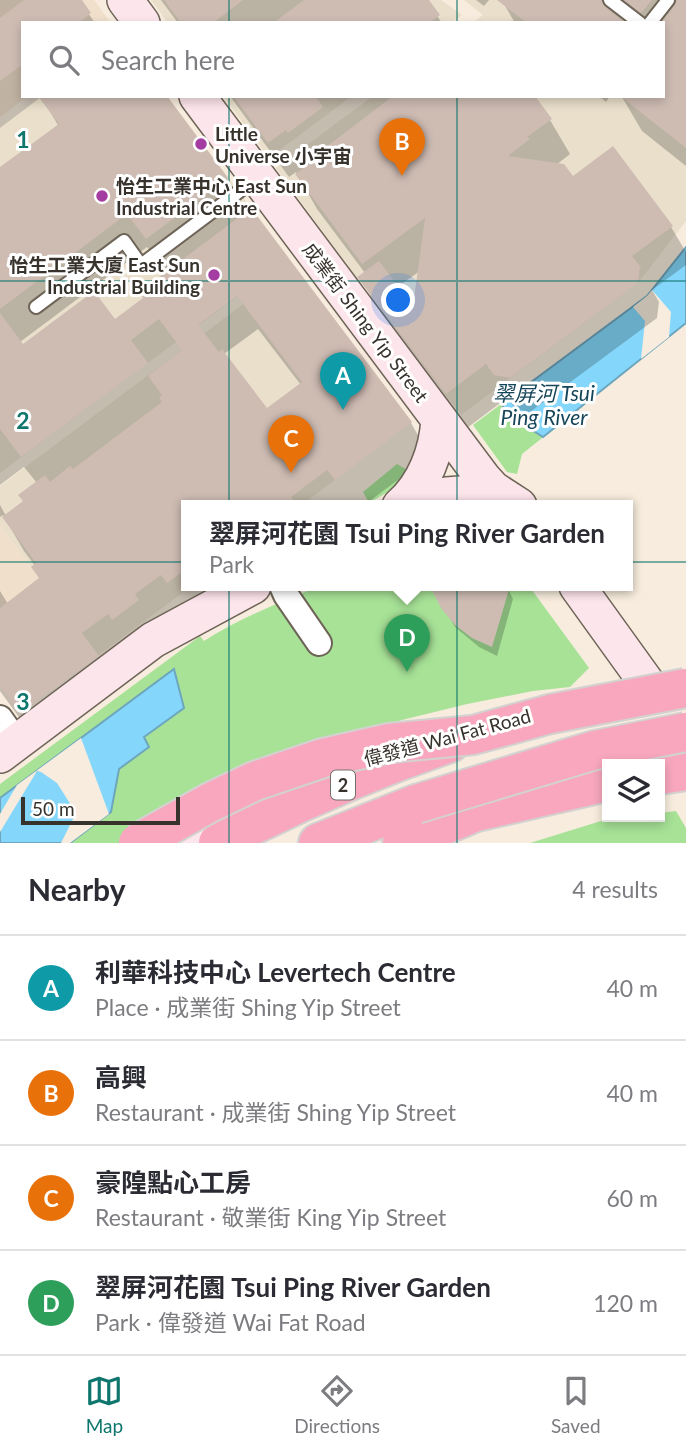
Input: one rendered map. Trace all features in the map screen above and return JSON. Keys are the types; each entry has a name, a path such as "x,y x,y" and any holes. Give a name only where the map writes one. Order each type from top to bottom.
{"highway":[{"name":"2","path":"218,843 269,817 435,748 550,714 667,687"},
{"name":"2","path":"318,843 416,804 595,750 686,732"},
{"path":"138,843 209,803 256,781 323,758 388,743 473,736"},
{"path":"665,774 686,771"},
{"path":"402,843 476,811 602,783"},
{"path":"416,804 476,811"}],"main road":[{"path":"125,0 141,21"},
{"name":"成業街 Shing Yip Street","path":"199,98 483,478 509,500"},
{"path":"405,500 420,482 432,458 438,438 439,419"},
{"path":"427,500 463,493 502,500"},
{"path":"6,738 153,640 244,591"},
{"path":"581,591 667,687"},
{"name":"偉發道 Wai Fat Road","path":"176,843 262,799 334,769 410,744 604,695 667,687 686,675"},
{"path":"332,843 455,792 564,764 686,744"}],"street":[{"path":"284,591 318,643"}],"lane":[{"path":"610,0 637,21"},
{"path":"652,21 668,0"},
{"path":"36,307 124,241 141,265 258,177"}],"shaded area":[{"path":"0,0 94,0 110,21 21,21 21,98 25,98 0,117"},
{"path":"151,0 441,0 462,15 454,21 167,21"},
{"path":"464,0 686,0 686,221 638,283 461,415 381,309 379,262 356,277 276,168 370,98 665,98 665,21 475,21 483,15"},
{"path":"39,98 169,98 289,258 0,473 0,128"},
{"path":"224,98 349,98 269,158"},
{"path":"294,266 335,480 308,500 181,500 181,591 185,591 20,713 0,686 0,608 39,578 0,525 0,486"},
{"path":"0,525 40,579 0,608"}],"green space":[{"name":"翠屏河 Tsui Ping River","path":"686,247 686,323 522,454 517,474 507,472 473,425 647,296"},
{"path":"397,464 411,472 398,486 374,500 367,500 363,492"},
{"path":"307,591 533,591 589,668 570,687 467,704 338,740 131,843 0,843 0,784 200,636 204,641"},
{"path":"676,811 686,828 686,843 530,843 602,821 665,822 665,812"}],"water":[{"name":"翠屏河 Tsui Ping River","path":"686,247 686,323 543,437 503,411 503,403 647,296"},
{"path":"174,669 184,708 144,737 149,747 119,769 111,812 70,843 0,843 0,798"}],"pier":[{"path":"652,290 671,312 669,337 641,359 645,321 633,307"},
{"path":"81,738 109,814 70,843 61,843 76,813 57,783 37,771 0,832 0,814 17,785"}],"building":[{"path":"24,0 82,0 91,13 81,21 21,21 21,65 0,81 0,18"},
{"path":"164,0 243,0 216,21 180,21"},
{"path":"304,0 429,0 440,15 432,21 276,21"},
{"path":"497,0 601,0 605,7 622,21 524,21"},
{"path":"624,0 652,0 641,13"},
{"path":"677,0 686,0 686,148 623,98 665,98 663,20"},
{"name":"怡生工業中心 East Sun Industrial Centre","path":"40,98 168,98 228,178 146,239 127,214 0,309 0,167 59,124"},
{"path":"234,98 316,98 323,107 288,133 286,130 268,143"},
{"path":"390,98 536,98 552,119 527,137 530,139 508,156 564,164 573,176 613,146 673,226 632,256 640,266 638,283 510,378 494,375 486,364 446,394 357,277 379,261 413,306 425,218 362,264 295,174 319,157 317,154"},
{"path":"251,208 412,422 335,480 327,470 291,497 293,500 181,500 181,573 167,583 161,575 135,594 139,600 112,620 108,614 82,633 99,656 20,713 0,686 0,608 39,578 31,567 36,563 2,517 23,501 18,495 45,475 50,482 70,466 73,469 162,402 159,398 162,395 148,376 182,350 159,319 131,340 148,363 21,457 0,429 0,313 23,344 94,291 115,319 143,298 139,292","holes":["237,296 302,382 267,408 222,349 219,352 198,325"]},
{"path":"432,591 509,591 492,647 472,638 455,625 441,608"}],"place":[{"name":"Little Universe 小宇宙","path":"201,144"},
{"name":"高興","path":"402,176"},
{"name":"怡生工業中心 East Sun Industrial Centre","path":"102,196"},
{"name":"怡生工業大廈 East Sun Industrial Building","path":"214,275"},
{"name":"利華科技中心 Levertech Centre","path":"343,410"},
{"name":"豪隍點心工房","path":"291,473"},
{"name":"翠屏河花園 Tsui Ping River Garden","path":"407,672"}]}
